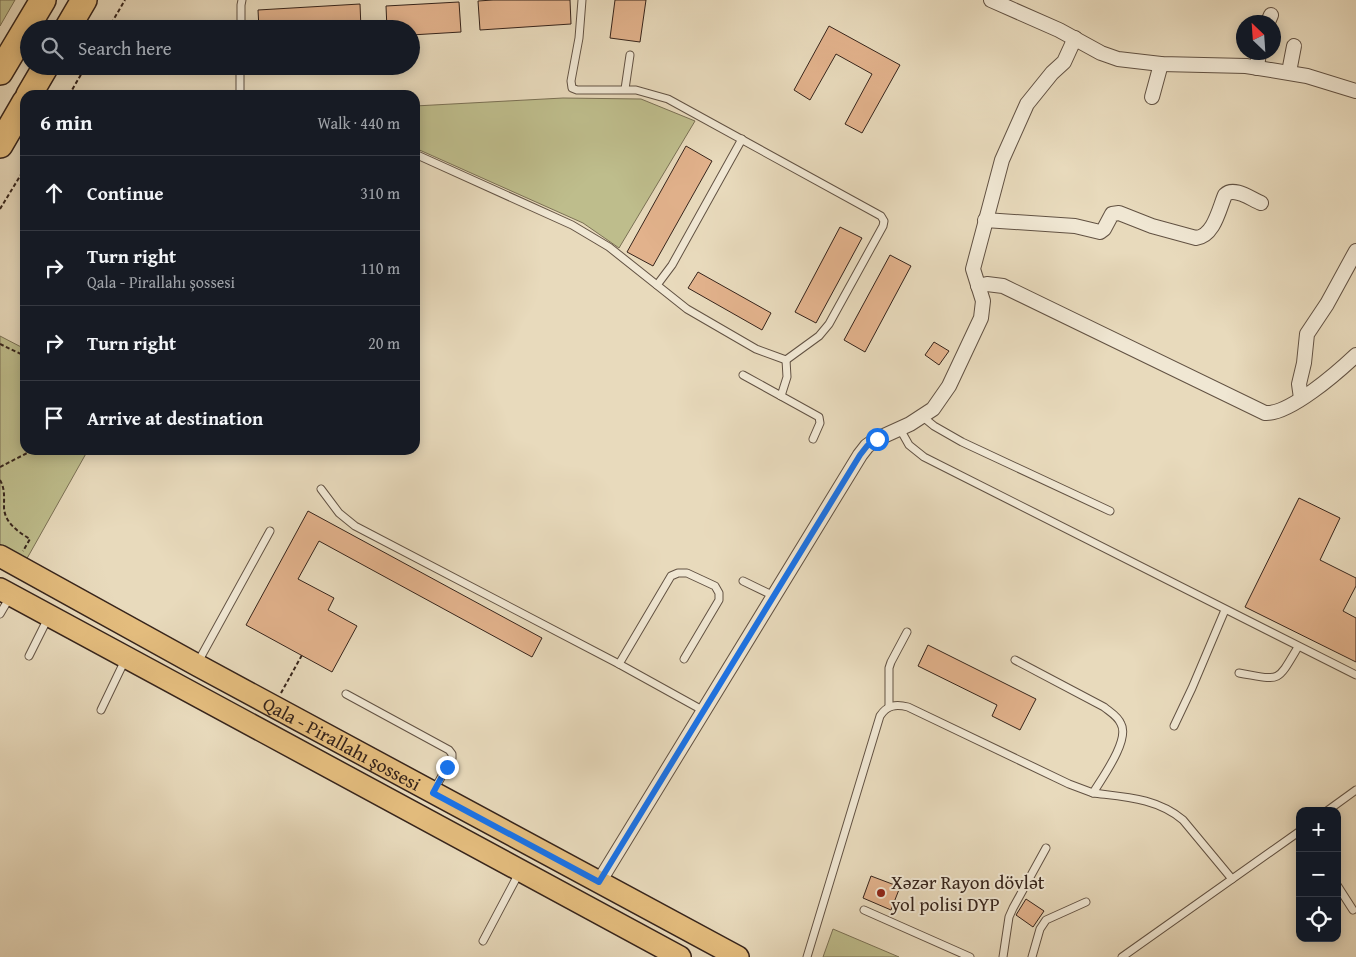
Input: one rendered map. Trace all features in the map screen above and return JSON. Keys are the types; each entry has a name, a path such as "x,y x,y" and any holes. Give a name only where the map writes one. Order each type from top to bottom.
{"highway":[{"path":"31,20 43,0"},
{"path":"72,20 84,0"},
{"path":"0,72 20,39"},
{"path":"32,90 41,75"},
{"path":"0,145 20,111"}],"main road":[{"name":"Qala - Pirallahı şossesi","path":"10,556 197,665 738,957"},
{"name":"Qala - Pirallahı şossesi","path":"6,592 680,957"}],"street":[{"path":"991,0 1075,38 1101,53 1118,59 1161,64 1228,65 1289,72 1356,91"},
{"path":"599,882 860,455 867,446 877,439 923,417 933,409 949,386 981,318 983,301 973,269 1002,160 1021,115 1033,95 1064,62 1075,38"},
{"path":"1289,72 1294,46"},
{"path":"1257,68 1258,60"},
{"path":"1152,98 1161,64"},
{"path":"985,220 1075,226 1100,232 1104,229 1112,214 1119,213 1152,226 1196,238 1209,231 1224,195 1228,192 1233,190 1261,204"},
{"path":"1301,398 1299,384 1304,363 1307,334 1327,304 1356,251"},
{"path":"978,286 994,284 1003,286 1265,413 1278,412 1301,398 1332,376 1356,355"}],"lane":[{"path":"240,20 242,0"},
{"path":"582,0 579,38 571,82 572,88 577,90 625,89 668,99 881,216 884,221 883,226 825,330 786,360"},
{"path":"625,89 630,55"},
{"path":"240,75 240,90"},
{"path":"657,286 672,265 742,140"},
{"path":"420,156 572,225 608,247 687,309 706,321 756,349 786,360"},
{"path":"781,396 787,377 786,360"},
{"path":"743,375 819,417 820,423 813,439"},
{"path":"923,417 934,426 962,442 1110,511"},
{"path":"900,429 909,445 924,457 1356,675"},
{"path":"321,489 339,513 355,526 619,664 704,711"},
{"path":"197,665 270,531"},
{"path":"619,664 671,576 678,573 687,573 715,586 719,593 719,600 684,659"},
{"path":"744,581 774,596"},
{"path":"0,614 6,592"},
{"path":"1174,726 1225,610"},
{"path":"29,656 49,615"},
{"path":"889,707 889,668 908,632"},
{"path":"1239,672 1273,678 1279,676 1283,673 1298,646"},
{"path":"101,710 126,658"},
{"path":"1015,660 1104,707 1116,716 1121,723 1123,730 1119,748 1093,793"},
{"path":"346,694 449,750 452,758 433,793"},
{"path":"806,957 880,716 889,707 895,705 908,706 1069,784 1093,793 1155,803 1183,820 1232,879"},
{"path":"1333,807 1356,790"},
{"path":"1122,957 1296,834"},
{"path":"1003,957 1011,912 1046,848"},
{"path":"483,941 520,870"},
{"path":"1341,891 1353,910"},
{"path":"1032,957 1040,929 1046,920 1086,902"},
{"path":"864,910 970,957"}],"path":[{"path":"113,20 125,0"},
{"path":"72,90 81,75"},
{"path":"0,209 20,176"},
{"path":"0,344 20,354"},
{"path":"0,468 24,455"},
{"path":"0,480 4,487 4,508 7,520 13,527 30,539 10,556"},
{"path":"274,706 302,655"}],"shaded area":[{"path":"0,0 15,0 0,26"},
{"path":"563,98 641,99 695,121 619,248 583,223 420,150 420,106"},
{"path":"0,336 20,346 20,455 85,455 25,562 0,547"},
{"path":"833,929 899,957 823,957"}],"building":[{"path":"570,0 571,24 480,30 478,1"},
{"path":"615,0 646,0 640,42 610,38"},
{"path":"459,2 461,32 420,34 420,20 387,20 386,6"},
{"path":"360,4 361,20 259,20 258,10"},
{"path":"829,26 900,65 862,133 845,124 872,74 836,54 810,100 794,90"},
{"path":"686,146 712,161 653,266 627,252"},
{"path":"840,227 862,238 816,323 795,312"},
{"path":"890,255 911,266 865,352 844,340"},
{"path":"698,272 771,313 762,330 688,288"},
{"path":"934,342 949,351 939,365 925,355"},
{"path":"1299,498 1340,518 1320,560 1356,578 1356,586 1343,611 1356,618 1356,662 1245,607"},
{"path":"308,511 542,638 532,657 319,541 298,579 334,598 328,610 357,626 332,672 246,625"},
{"path":"928,645 1036,699 1020,730 992,716 997,705 918,666"},
{"name":"Xəzər Rayon dövlət yol polisi DYP","path":"871,876 900,887 891,910 863,898"},
{"path":"1026,899 1044,911 1033,927 1016,915"}],"place":[{"name":"Xəzər Rayon dövlət yol polisi DYP","path":"881,893"}],"route":[{"path":"447,767 433,793 599,882 860,455 867,446 877,439"}]}
